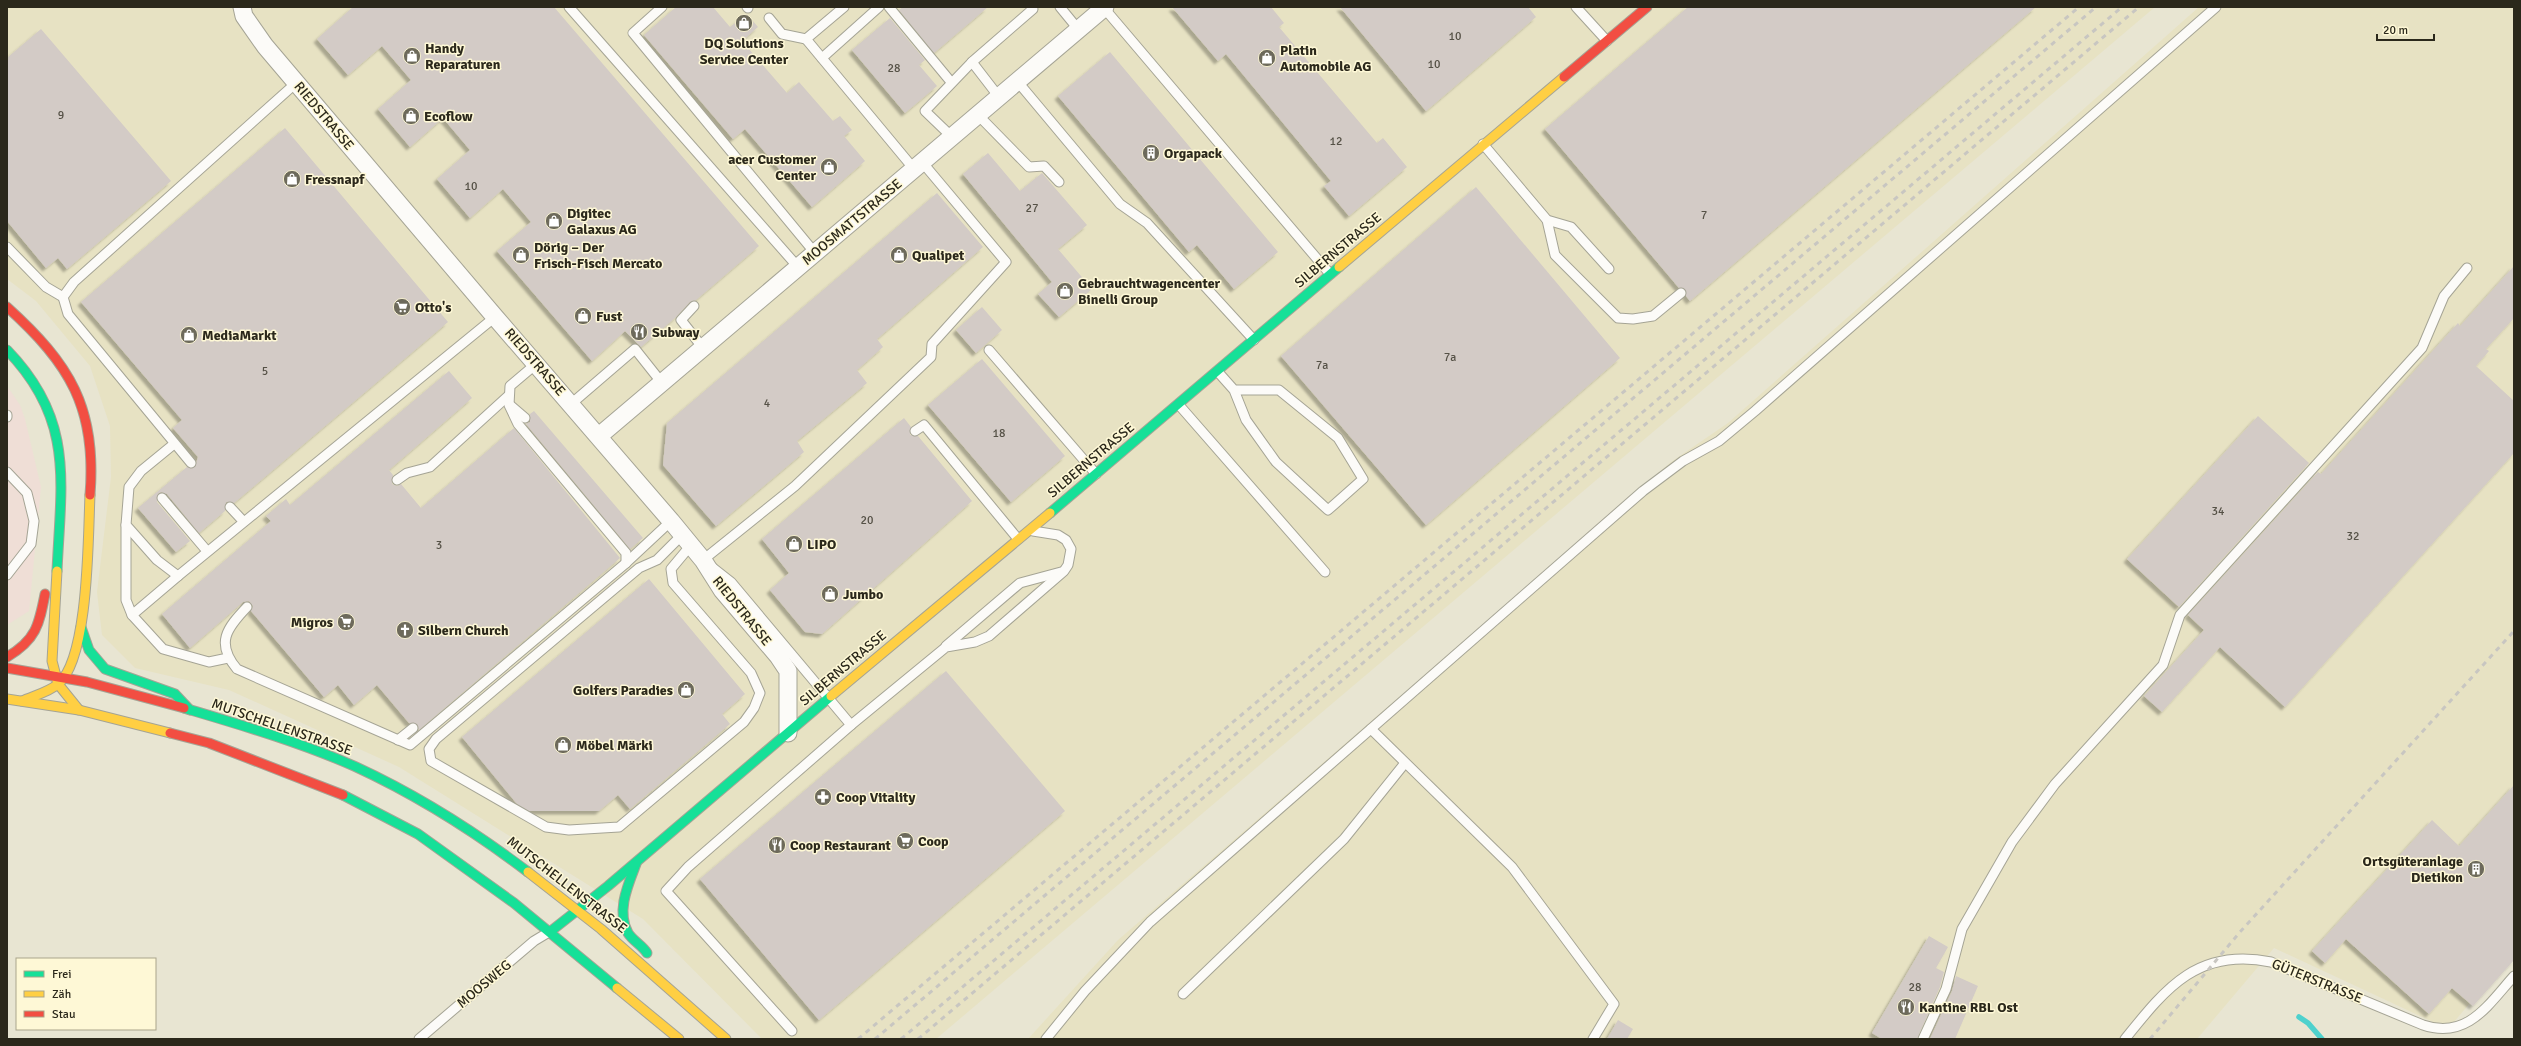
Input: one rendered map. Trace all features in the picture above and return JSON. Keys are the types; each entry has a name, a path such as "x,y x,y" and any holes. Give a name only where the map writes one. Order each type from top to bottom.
{"main road":[{"name":"SILBERNSTRASSE","path":"551,931 637,862 828,697 1179,405 1330,274 1646,7"},
{"path":"7,307 40,337 62,364 78,394 88,426 92,454 92,477 81,627 73,662 66,675 58,684 22,701"},
{"path":"7,350 19,362 38,387 55,427 62,468 52,649 54,673 58,684 78,710"},
{"path":"7,657 26,647 36,635 58,526"},
{"path":"81,627 89,650 105,670 175,694 190,710"},
{"name":"MUTSCHELLENSTRASSE","path":"7,668 66,675 190,710 321,753 371,774 433,807 498,848 577,909 656,974 726,1039"},
{"path":"7,699 78,710 209,743 356,800 418,834 551,931 679,1039"},
{"path":"637,862 624,898 623,917 628,933 645,950 656,974"}],"street":[{"name":"RIEDSTRASSE","path":"242,7 250,26 296,83 495,318 599,436 687,540 703,560 722,590 778,656 788,671 788,733"},
{"name":"MOOSMATTSTRASSE","path":"599,436 1104,7"}],"lane":[{"path":"569,7 798,267"},
{"path":"662,7 633,33 815,252"},
{"path":"806,39 844,7"},
{"path":"822,58 879,7"},
{"path":"889,7 952,82"},
{"path":"952,137 925,111 972,62 1033,9 1031,7"},
{"path":"1060,7 1078,29"},
{"path":"1104,7 1330,274"},
{"path":"1576,7 1607,41"},
{"path":"1046,1039 1085,990 1150,922 1643,491 1683,461 1719,441 1755,411 2216,7"},
{"path":"769,18 782,34 806,39 1006,262 932,344 931,357 796,486 703,560 731,582 851,726"},
{"path":"972,62 999,97"},
{"path":"1017,81 1120,204 1147,223 1254,340"},
{"path":"63,297 74,282 296,83"},
{"path":"978,114 986,125 1029,167 1044,166 1059,182"},
{"path":"1484,144 1547,220 1555,255 1618,318 1633,319 1653,316 1681,293"},
{"path":"1547,220 1571,227 1609,269"},
{"path":"7,247 46,287 63,297 68,314 191,464"},
{"path":"1922,1039 1946,989 1962,928 2012,842 2055,784 2163,665 2180,615 2422,348 2444,296 2467,268"},
{"path":"694,306 681,320 703,348"},
{"path":"132,615 243,521 495,318"},
{"path":"571,404 635,349 662,383"},
{"path":"989,350 1096,474"},
{"path":"536,364 510,386 509,400 518,424 626,553 626,564"},
{"path":"1218,372 1234,390 1246,420 1276,462 1328,510 1363,478 1338,438 1279,390 1234,390"},
{"path":"509,400 525,418"},
{"path":"397,480 406,473 430,467 509,400"},
{"path":"1179,405 1325,572"},
{"path":"915,431 924,425 1018,539"},
{"path":"174,444 141,471 129,487 126,525 126,600 132,615 162,649 209,662 228,658"},
{"path":"7,472 27,493 34,521 31,544 7,574"},
{"path":"162,498 207,551"},
{"path":"230,507 243,521"},
{"path":"247,607 228,627 225,645 228,658 237,669 252,677 410,745 417,741 626,564 671,521"},
{"path":"126,525 157,560 178,576"},
{"path":"946,646 976,642 989,636 1064,571 1072,554 1066,540 1058,534 1028,530"},
{"path":"687,540 671,569 673,583 751,673 760,693 754,708 744,722 619,826 569,830 546,827 431,761 429,749 436,739 638,568 656,560 687,540"},
{"path":"792,1031 666,891 688,867 1020,583 1064,571"},
{"path":"398,740 413,728"},
{"path":"1371,729 1512,867 1614,1004 1593,1039"},
{"path":"1182,994 1344,839 1405,763"},
{"name":"MOOSWEG","path":"419,1039 534,941 551,931"},
{"name":"GÜTERSTRASSE","path":"2125,1039 2172,984 2193,972 2223,961 2250,959 2271,962 2423,1025 2439,1029 2456,1028 2474,1019 2514,976"}],"shaded area":[{"path":"7,7 2155,7 936,1039 762,1039 643,919 399,767 229,690 135,668 102,635 97,592 111,477 110,426 90,366 36,301 7,279"},
{"path":"2199,7 2514,7 2514,951 2448,1029 2274,948 2197,1039 1028,1039 1118,940 1671,462 1728,423"},
{"path":"7,386 20,405 25,419 41,487 29,611 7,625"}],"building":[{"path":"353,7 554,7 759,246 696,300 690,302 675,318 641,347 625,331 592,361 497,251 531,222 503,189 470,218 437,179 470,150 443,118 410,147 378,109 411,80 382,46 348,75 317,39"},
{"path":"676,7 713,7 730,27 747,14 758,27 742,41 787,93 799,82 833,121 840,116 852,130 844,136 865,161 812,207 745,129 733,139 644,35"},
{"path":"903,7 988,7 934,53 899,10"},
{"path":"1172,7 1271,7 1284,23 1279,27 1377,143 1383,138 1407,167 1349,216 1324,186 1331,181 1226,54 1218,61"},
{"path":"1340,7 1528,7 1536,17 1426,111"},
{"path":"1688,7 2036,7 1690,301 1686,296 1685,289 1679,288 1545,129"},
{"path":"890,18 925,60 919,65 937,86 905,113 852,50"},
{"path":"41,29 171,181 67,269 58,258 46,268 7,221 7,58"},
{"name":"Orgapack","path":"1110,52 1278,252 1234,289 1197,245 1189,252 1058,96"},
{"path":"285,128 448,322 234,503 226,502 225,511 199,533 167,494 161,492 158,494 157,502 190,541 176,552 138,508 187,467 195,467 198,457 173,428 182,420 81,302"},
{"path":"988,153 1020,191 1042,173 1087,225 1058,249 1092,289 1059,317 1038,294 1052,282 963,174"},
{"path":"1476,187 1620,358 1426,525 1281,356"},
{"path":"937,193 983,247 877,339 883,347 857,370 867,383 797,441 804,452 716,526 663,465 667,423"},
{"path":"2514,266 2514,318 2486,349 2489,351 2476,366 2514,401 2514,453 2285,707 2220,647 2162,712 2144,696 2204,630 2188,615 2318,472 2321,474 2458,323 2460,326"},
{"path":"982,307 1002,330 976,353 956,330"},
{"path":"982,359 1065,456 1011,502 928,405"},
{"path":"449,371 472,398 389,470 393,475 392,484 397,486 401,484 421,508 514,428 620,558 419,730 417,724 409,723 377,685 354,705 338,685 324,697 251,611 253,606 249,601 243,602 190,648 162,614 271,521 266,516 286,499 290,505"},
{"path":"534,411 643,538 630,549 526,424 530,422 530,414"},
{"path":"2258,416 2309,463 2179,607 2127,559"},
{"path":"904,418 911,427 910,435 918,436 972,501 822,634 805,632 770,590 789,573 762,539"},
{"path":"649,579 745,694 722,714 730,724 630,809 618,795 599,811 529,811 517,804 462,737"},
{"path":"946,671 1065,811 819,1020 700,879"},
{"name":"Ortsgüteranlage Dietikon","path":"2514,785 2514,960 2473,1006 2452,988 2429,1014 2346,939 2325,963 2312,951 2432,820 2459,846"},
{"path":"1929,936 1948,947 1936,968 1944,972 1940,987 1917,1039 1882,1039 1872,1033"},
{"path":"1956,976 1978,986 1955,1039 1930,1039 1952,991"},
{"path":"1618,1020 1633,1029 1627,1039 1607,1039"}],"waterway":[{"path":"2299,1017 2308,1023 2322,1039"}],"railway":[{"path":"858,1039 2079,7"},
{"path":"875,1039 2096,7"},
{"path":"901,1039 2122,7"},
{"path":"918,1039 2139,7"},
{"path":"2150,1039 2240,932 2514,631"}],"traffic: fast":[{"path":"1050,513 1339,267"},
{"path":"7,350 29,376 44,402 54,427 59,453 61,480 57,571"},
{"path":"81,627 89,650 105,669 175,694 190,710"},
{"path":"551,931 608,886 831,696"},
{"path":"184,708 249,727 334,757 354,766 444,814 487,842 528,872"},
{"path":"343,795 418,834 514,903 617,988"},
{"path":"636,864 624,898 623,916 628,933 647,953"}],"traffic: slow":[{"path":"1339,267 1564,77"},
{"path":"22,701 46,692 58,684 68,670 76,650 85,596 90,495"},
{"path":"831,696 1050,513"},
{"path":"57,571 52,661 58,684 79,710"},
{"path":"7,699 79,710 170,733"},
{"path":"528,872 601,929 726,1039"},
{"path":"617,988 679,1039"}],"traffic: jam":[{"path":"1564,77 1647,7"},
{"path":"7,307 48,348 63,369 75,390 83,412 89,437 91,464 90,495"},
{"path":"7,657 17,651 35,631 41,615 45,594"},
{"path":"7,668 87,682 184,708"},
{"path":"170,733 209,743 343,795"}],"place":[{"name":"DQ Solutions Service Center","path":"744,23"},
{"name":"Handy Reparaturen","path":"412,56"},
{"name":"Platin Automobile AG","path":"1267,58"},
{"name":"Ecoflow","path":"411,116"},
{"name":"Orgapack","path":"1151,153"},
{"name":"acer Customer Center","path":"829,167"},
{"name":"Fressnapf","path":"292,179"},
{"name":"Digitec Galaxus AG","path":"554,221"},
{"name":"Dörig – Der Frisch-Fisch Mercato","path":"521,255"},
{"name":"Qualipet","path":"899,255"},
{"name":"Gebrauchtwagencenter Binelli Group","path":"1065,291"},
{"name":"Otto's","path":"402,307"},
{"name":"Fust","path":"583,316"},
{"name":"Subway","path":"639,332"},
{"name":"MediaMarkt","path":"189,335"},
{"name":"LIPO","path":"794,544"},
{"name":"Jumbo","path":"830,594"},
{"name":"Migros","path":"346,622"},
{"name":"Silbern Church","path":"405,630"},
{"name":"Golfers Paradies","path":"686,690"},
{"name":"Möbel Märki","path":"563,745"},
{"name":"Coop Vitality","path":"823,797"},
{"name":"Coop","path":"905,841"},
{"name":"Coop Restaurant","path":"777,845"},
{"name":"Ortsgüteranlage Dietikon","path":"2476,869"},
{"name":"Kantine RBL Ost","path":"1906,1007"}]}
